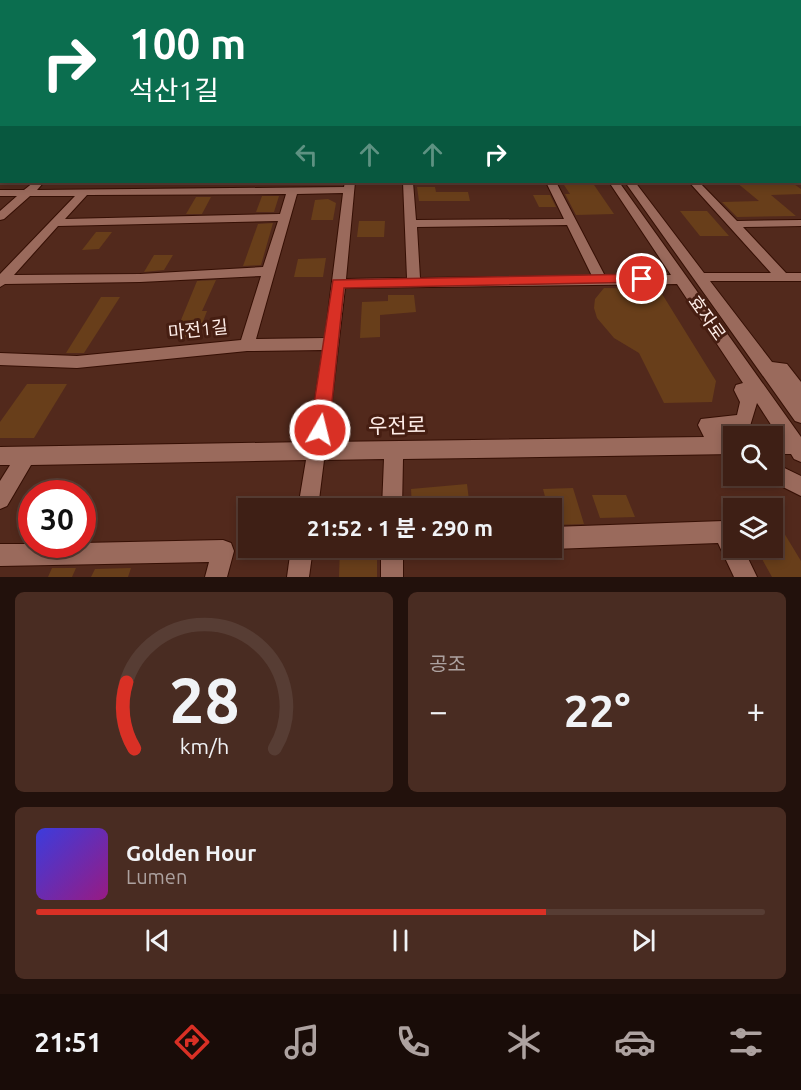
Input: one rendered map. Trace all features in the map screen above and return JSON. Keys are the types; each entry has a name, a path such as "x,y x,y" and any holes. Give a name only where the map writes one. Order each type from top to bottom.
{"street":[{"path":"0,217 38,183"},
{"path":"408,183 414,282"},
{"path":"552,183 600,279"},
{"name":"효자로","path":"615,183 756,389 800,446"},
{"name":"효자로","path":"631,183 801,415"},
{"path":"695,183 783,277"},
{"path":"0,193 292,191 349,186 332,344 309,498"},
{"name":"마전1길","path":"0,359 76,362 247,345 292,191"},
{"path":"1,281 84,192"},
{"path":"55,223 172,222 284,217"},
{"path":"410,224 573,222"},
{"path":"733,224 801,223"},
{"path":"1,281 140,278 267,271"},
{"path":"700,277 801,277"},
{"path":"338,284 680,279"},
{"path":"247,345 332,344"},
{"path":"766,369 781,369 801,394"},
{"path":"723,442 707,425 735,424 744,420 749,401 742,390 756,389"},
{"path":"783,445 800,446"},
{"name":"우전로","path":"0,456 723,447"},
{"path":"392,498 394,450"},
{"path":"0,499 26,456"},
{"path":"783,477 801,486"},
{"path":"562,538 724,532 746,577"},
{"path":"0,555 223,551 216,577"},
{"path":"298,577 301,558"},
{"path":"392,558 392,577"}],"building":[{"path":"563,183 593,183 614,214 576,215 565,194 570,194"},
{"path":"737,183 792,183 801,189 801,194 771,195 796,216 737,217 722,202 759,201"},
{"path":"417,187 435,187 436,192 468,192 470,201 419,201"},
{"path":"533,195 550,195 556,207 539,207"},
{"path":"262,196 279,196 274,212 256,212"},
{"path":"196,197 211,197 202,214 186,214"},
{"path":"328,199 336,203 333,220 311,220 315,200"},
{"path":"680,211 707,211 729,236 700,236"},
{"path":"359,221 385,221 384,237 357,237"},
{"path":"273,223 261,265 243,266 258,224"},
{"path":"96,232 112,232 99,249 82,250"},
{"path":"154,255 173,255 164,270 144,272"},
{"path":"326,258 323,277 294,277 298,259"},
{"path":"216,280 202,311 207,311 197,337 174,337 197,281"},
{"path":"604,288 659,289 716,381 712,402 664,403 639,353 614,338 597,318 594,308 595,299"},
{"path":"388,295 414,295 416,312 380,315 380,337 360,338 362,302 388,301"},
{"path":"101,297 120,297 84,353 66,353"},
{"path":"27,384 67,384 34,438 0,438 0,422"},
{"path":"467,484 469,498 411,498 411,489"},
{"path":"573,488 584,524 562,525 562,498 545,498 543,489"},
{"path":"592,495 626,495 635,517 600,518"},
{"path":"783,531 801,561 801,577 772,577 762,558 783,558"},
{"path":"340,558 377,558 377,577 339,577"},
{"path":"52,568 76,568 72,577 48,577"},
{"path":"131,568 128,577 91,577 95,569"}],"route":[{"path":"320,430 338,284 642,279"}]}
